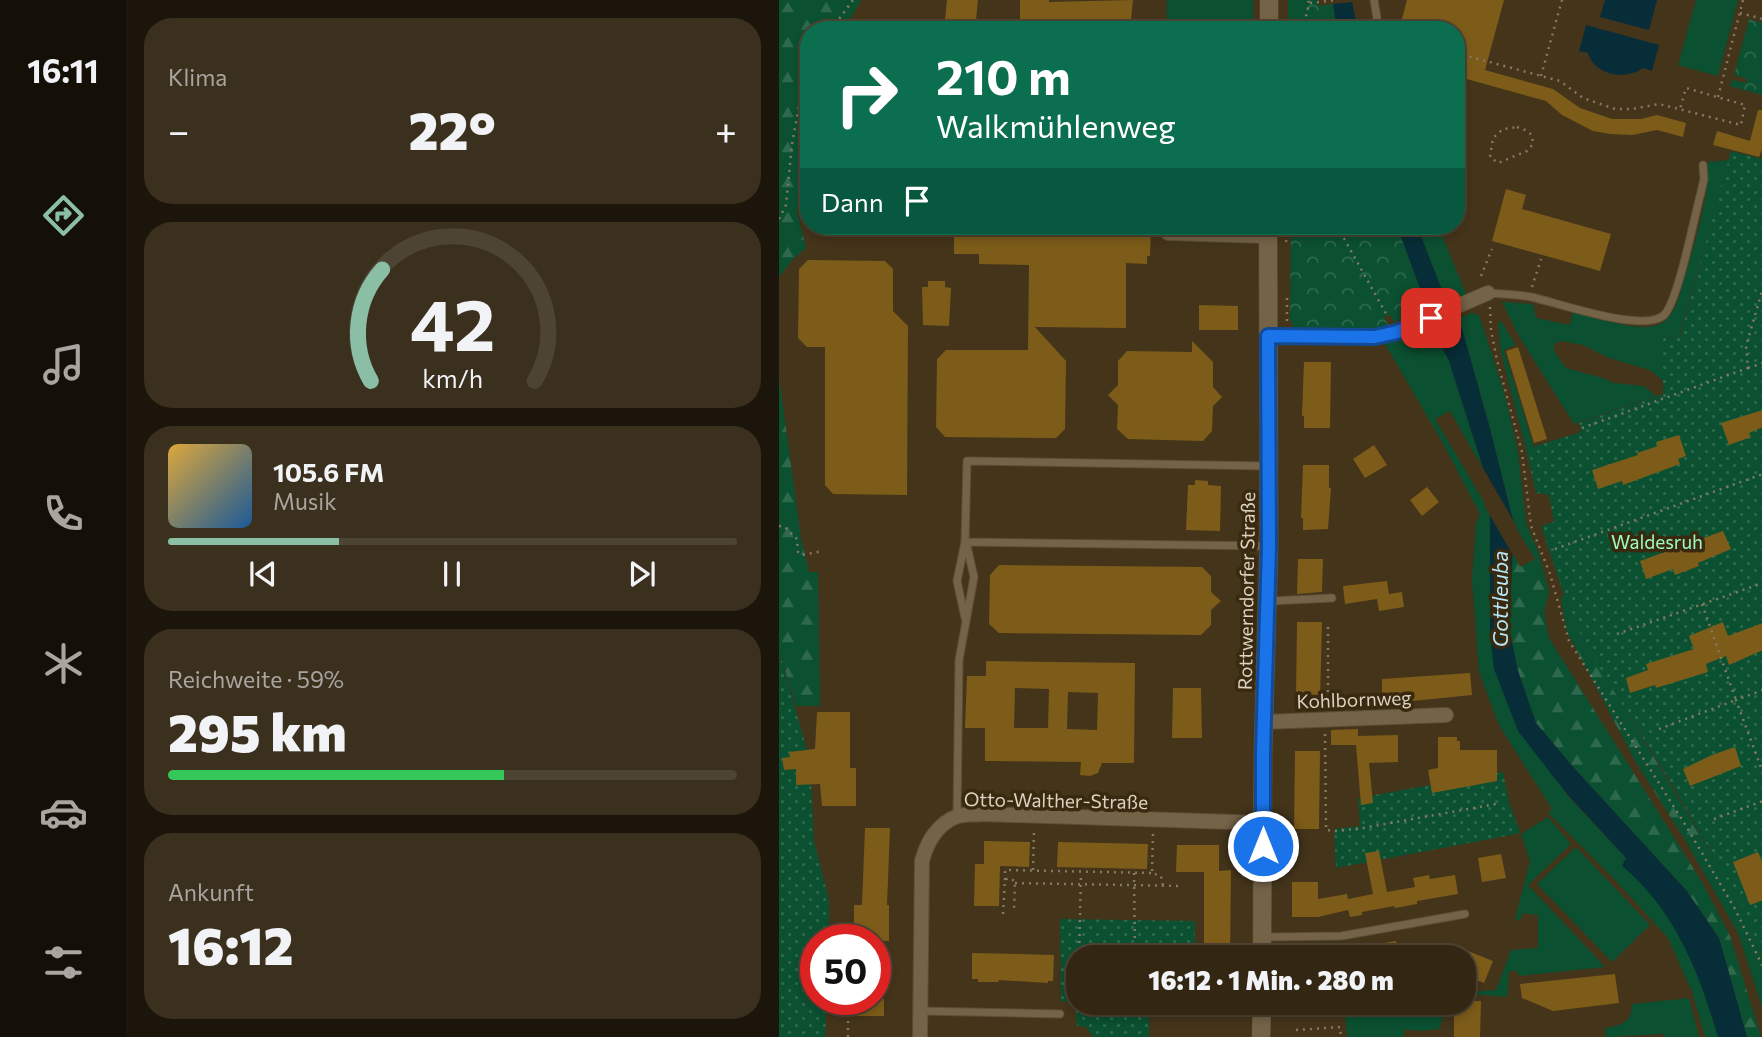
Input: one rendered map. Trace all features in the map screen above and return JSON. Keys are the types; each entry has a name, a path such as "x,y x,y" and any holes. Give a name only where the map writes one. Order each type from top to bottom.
{"main road":[{"path":"1269,0 1269,21"},
{"name":"Rottwerndorfer Straße","path":"1262,945 1269,546 1268,235"},
{"path":"1261,1015 1261,1037"}],"street":[{"path":"1268,336 1375,337 1397,332 1488,293"},
{"name":"Kohlbornweg","path":"1264,722 1446,715"},
{"name":"Otto-Walther-Straße","path":"920,1037 922,861 925,847 934,834 957,817 981,814 1264,823"}],"lane":[{"path":"1374,0 1378,21"},
{"path":"1488,293 1529,296 1629,321 1647,323 1663,316 1673,299 1704,180 1703,164"},
{"path":"966,618 957,581 966,542 967,461 1269,466"},
{"path":"966,542 1269,546"},
{"path":"957,817 959,673 974,577 966,542"},
{"path":"1268,601 1332,598"},
{"path":"1262,937 1341,936 1465,914"},
{"path":"921,1012 1060,1014"}],"path":[{"path":"838,21 853,0"},
{"path":"1305,21 1308,1 1317,3 1338,0"},
{"path":"1541,76 1562,0"},
{"path":"1718,97 1743,0"},
{"path":"1740,13 1762,19"},
{"path":"1465,55 1560,81 1583,97 1615,109 1659,104 1741,125 1745,105 1686,88 1680,109"},
{"path":"779,219 786,205 792,144 800,101"},
{"path":"1517,127 1532,135 1533,144 1527,151 1498,163 1490,157 1492,138 1503,129 1517,127"},
{"path":"1286,253 1287,235"},
{"path":"1342,235 1397,332"},
{"path":"1481,275 1492,249"},
{"path":"1529,296 1541,259"},
{"path":"1748,368 1746,346 1762,288"},
{"path":"1287,293 1288,336"},
{"path":"1488,293 1497,360 1522,452 1531,526 1550,574 1569,641 1700,849 1735,909 1762,967"},
{"path":"1582,428 1762,363"},
{"path":"1555,549 1762,474"},
{"path":"779,524 797,539 798,552 802,555 823,551"},
{"path":"1617,634 1762,583"},
{"path":"1702,604 1762,773"},
{"path":"1329,627 1326,830 1363,828 1496,804"},
{"path":"1659,729 1762,690"},
{"path":"1713,819 1762,801"},
{"path":"1033,871 1034,817"},
{"path":"1152,873 1154,820"},
{"path":"1003,914 1005,870 1152,873 1161,876 1163,886"},
{"path":"1079,945 1081,872"},
{"path":"1134,873 1135,945"},
{"path":"1005,880 1015,883 1179,886"},
{"path":"1014,911 1015,883"},
{"path":"848,1015 848,1037"},
{"path":"1296,1030 1340,1027 1341,1037"}],"green space":[{"path":"779,0 861,0 849,21 800,21 800,186 797,212 800,235 803,235 806,248 779,277"},
{"path":"1167,0 1253,0 1253,21 1166,21"},
{"path":"1288,0 1317,0 1318,6 1333,4 1336,21 1288,21"},
{"path":"1696,0 1738,0 1718,76 1678,65"},
{"path":"1749,19 1762,23 1762,95 1730,86 1732,80 1746,83 1747,79 1734,75"},
{"name":"Waldesruh","path":"1731,151 1762,159 1762,955 1744,909 1674,788 1585,644 1564,595 1541,526 1554,522 1549,495 1536,493 1526,449 1581,432 1579,423 1663,394 1663,338 1680,337"},
{"path":"1729,160 1679,337 1663,338 1663,381 1650,370 1609,358 1583,345 1561,341 1554,344 1554,351 1566,368 1614,383 1644,386 1656,396 1574,424 1520,338 1502,302 1533,304 1536,318 1570,325 1573,312 1631,326 1654,326 1662,323 1670,316 1678,300 1693,250 1707,190 1707,162"},
{"path":"1291,235 1400,235 1428,310 1394,322 1390,315 1384,317 1389,327 1375,330 1295,330 1290,320"},
{"path":"1421,235 1442,235 1466,294 1447,303"},
{"path":"1471,313 1480,318 1504,392 1518,452 1526,523 1538,551 1549,591 1535,559 1514,524 1459,318"},
{"path":"1501,321 1516,345 1504,350 1534,447 1526,449 1501,353 1498,323"},
{"path":"1432,328 1449,361 1484,471 1450,411 1435,419 1490,512 1490,634 1550,769 1567,795 1626,858 1623,866 1658,902 1671,922 1694,966 1718,1037 1705,1037 1692,992 1668,938 1548,813 1552,809 1499,725 1479,672 1472,579 1476,523 1480,514 1385,344"},
{"path":"779,377 801,538 809,572 818,572 820,706 796,706 779,650"},
{"path":"1511,549 1520,567 1535,559 1549,591 1544,613 1549,638 1702,882 1730,936 1761,1037 1747,1037 1719,938 1686,890 1536,723 1518,671 1509,629"},
{"path":"1564,595 1586,644 1578,646 1567,634 1561,598"},
{"path":"1567,632 1578,646 1586,644 1701,836 1688,845 1634,759"},
{"path":"779,650 810,761 814,841 829,900 829,924 800,924 800,1015 826,1015 825,1037 779,1037"},
{"path":"1503,772 1509,802 1520,832 1517,834 1336,868 1334,829 1360,826 1358,798"},
{"path":"1548,817 1571,844 1528,885 1605,967 1519,976 1517,971 1509,971 1507,997 1476,994 1476,991 1496,990 1511,950 1538,948 1538,915 1523,913 1520,921 1515,919 1530,861 1521,834"},
{"path":"1701,836 1735,892 1757,937 1762,959 1762,1007 1738,933 1688,845"},
{"path":"1576,847 1650,925 1612,962 1537,884"},
{"path":"1060,919 1195,921 1195,945 1066,945 1066,1002 1061,1001"},
{"path":"1689,998 1699,1037 1665,1037 1664,1034 1606,1037 1605,1028 1625,1022 1630,1015 1632,1004"},
{"path":"1076,1015 1149,1015 1149,1037 1093,1037 1086,1027 1077,1026"},
{"path":"1345,1015 1444,1015 1439,1029 1405,1029 1403,1037 1347,1037"}],"water":[{"path":"1605,0 1657,0 1649,30 1600,17"},
{"path":"1352,2 1356,21 1336,21 1333,4"},
{"path":"1586,25 1659,45 1652,71 1643,68 1620,75 1604,71 1591,60 1588,53 1579,51"},
{"path":"1400,235 1421,235 1447,303 1428,310"},
{"name":"Gottleuba","path":"1459,318 1514,524 1509,629 1518,671 1536,723 1686,890 1719,938 1747,1037 1718,1037 1693,966 1671,922 1641,883 1622,866 1626,858 1567,794 1518,731 1494,669 1490,634 1490,512 1484,471 1449,361 1432,328"}],"pier":[{"path":"1476,456 1517,527 1514,557 1485,507 1481,472"}],"building":[{"path":"947,0 978,0 976,21 945,21"},
{"path":"1020,0 1133,0 1131,21 1020,21"},
{"path":"1407,0 1504,0 1485,70 1553,89 1580,108 1612,119 1641,119 1657,115 1686,123 1683,137 1657,130 1632,135 1593,131 1562,115 1546,101 1465,78 1465,21 1401,21"},
{"path":"1758,110 1763,110 1763,147 1759,157 1713,145 1717,131 1750,141"},
{"path":"1506,189 1526,195 1522,209 1611,234 1600,271 1492,241"},
{"path":"954,235 1151,235 1147,264 1126,263 1126,328 1035,327 1066,361 1065,429 1056,438 945,437 936,427 937,359 946,350 1028,350 1029,265 979,264 979,254 954,254"},
{"path":"808,260 885,261 893,269 893,311 908,326 907,495 833,494 825,485 825,347 807,347 798,338 799,269"},
{"path":"928,281 945,281 945,287 951,288 949,326 923,325 922,287 928,287"},
{"path":"1199,305 1238,306 1238,330 1199,330"},
{"path":"1192,341 1213,362 1213,387 1222,397 1213,406 1212,431 1203,441 1128,439 1117,429 1118,405 1108,395 1118,385 1118,361 1127,351 1192,352"},
{"path":"1518,347 1547,439 1534,443 1506,351"},
{"path":"1304,362 1331,362 1330,428 1304,428"},
{"path":"1763,410 1763,427 1749,433 1751,437 1729,445 1721,423"},
{"path":"1679,435 1686,456 1678,459 1680,464 1623,485 1622,481 1598,489 1592,470 1638,455 1637,453 1658,446 1656,442"},
{"path":"1374,445 1387,465 1365,478 1353,459"},
{"path":"1303,465 1329,465 1331,488 1328,529 1303,530"},
{"path":"1195,480 1221,486 1220,531 1186,530 1188,485 1195,485"},
{"path":"1427,487 1439,502 1422,516 1410,500"},
{"path":"1723,531 1731,549 1675,575 1673,569 1646,579 1640,561"},
{"path":"1298,559 1323,559 1322,592 1297,594"},
{"path":"999,565 1202,567 1211,576 1211,592 1221,601 1211,610 1211,625 1201,635 999,633 989,624 990,575"},
{"path":"1387,581 1389,594 1402,592 1404,607 1379,611 1377,599 1345,604 1343,586"},
{"path":"1297,622 1322,622 1320,700 1296,699"},
{"path":"1723,622 1728,636 1763,623 1763,650 1729,665 1726,656 1706,664 1708,672 1630,693 1626,678 1648,670 1646,664 1694,649 1689,636"},
{"path":"986,661 1135,663 1134,763 1102,763 1098,773 1090,776 1080,775 1081,762 985,761 985,728 965,728 967,676 986,676","holes":["1015,688 1049,689 1048,728 1014,728","1068,692 1098,693 1097,730 1067,729"]},
{"path":"1470,673 1472,695 1382,704 1382,679"},
{"path":"1173,688 1201,688 1202,738 1172,738"},
{"path":"817,712 850,712 850,768 856,768 856,806 822,806 820,784 796,785 796,769 784,770 782,758 790,757 789,752 815,749"},
{"path":"1358,729 1358,736 1398,735 1398,762 1369,763 1373,803 1361,805 1356,745 1331,745 1331,730"},
{"path":"1438,737 1457,737 1460,750 1497,750 1497,781 1432,793 1428,770 1438,768"},
{"path":"1735,747 1741,766 1690,786 1683,769"},
{"path":"1295,751 1320,751 1319,829 1294,829"},
{"path":"865,828 890,828 887,905 889,924 854,924 854,905 862,905"},
{"path":"984,841 1030,842 1029,867 1000,866 999,906 974,906 975,864 984,864"},
{"path":"1058,842 1148,844 1147,869 1057,867"},
{"path":"1177,845 1219,845 1219,871 1231,870 1230,945 1204,945 1204,872 1176,872"},
{"path":"1379,851 1387,892 1415,887 1413,878 1429,875 1430,879 1455,875 1458,894 1417,901 1417,904 1362,912 1362,915 1350,917 1348,910 1318,917 1292,917 1292,882 1318,882 1318,899 1347,894 1348,899 1373,894 1365,853"},
{"path":"1758,852 1763,864 1763,900 1750,905 1733,862"},
{"path":"1501,854 1506,878 1482,882 1478,858"},
{"path":"1396,941 1397,945 1372,945"},
{"path":"972,953 1054,955 1053,981 978,982 978,979 972,979"},
{"path":"1476,954 1493,961 1484,983 1476,980"},
{"path":"1615,974 1619,1003 1553,1011 1522,998 1520,984"},
{"path":"1476,1001 1481,1001 1480,1037 1454,1037 1454,1015 1476,1015"},
{"path":"853,1015 884,1015 884,1016"}],"route":[{"path":"1263,846 1269,546 1268,336 1375,337 1397,332 1431,318"}]}
